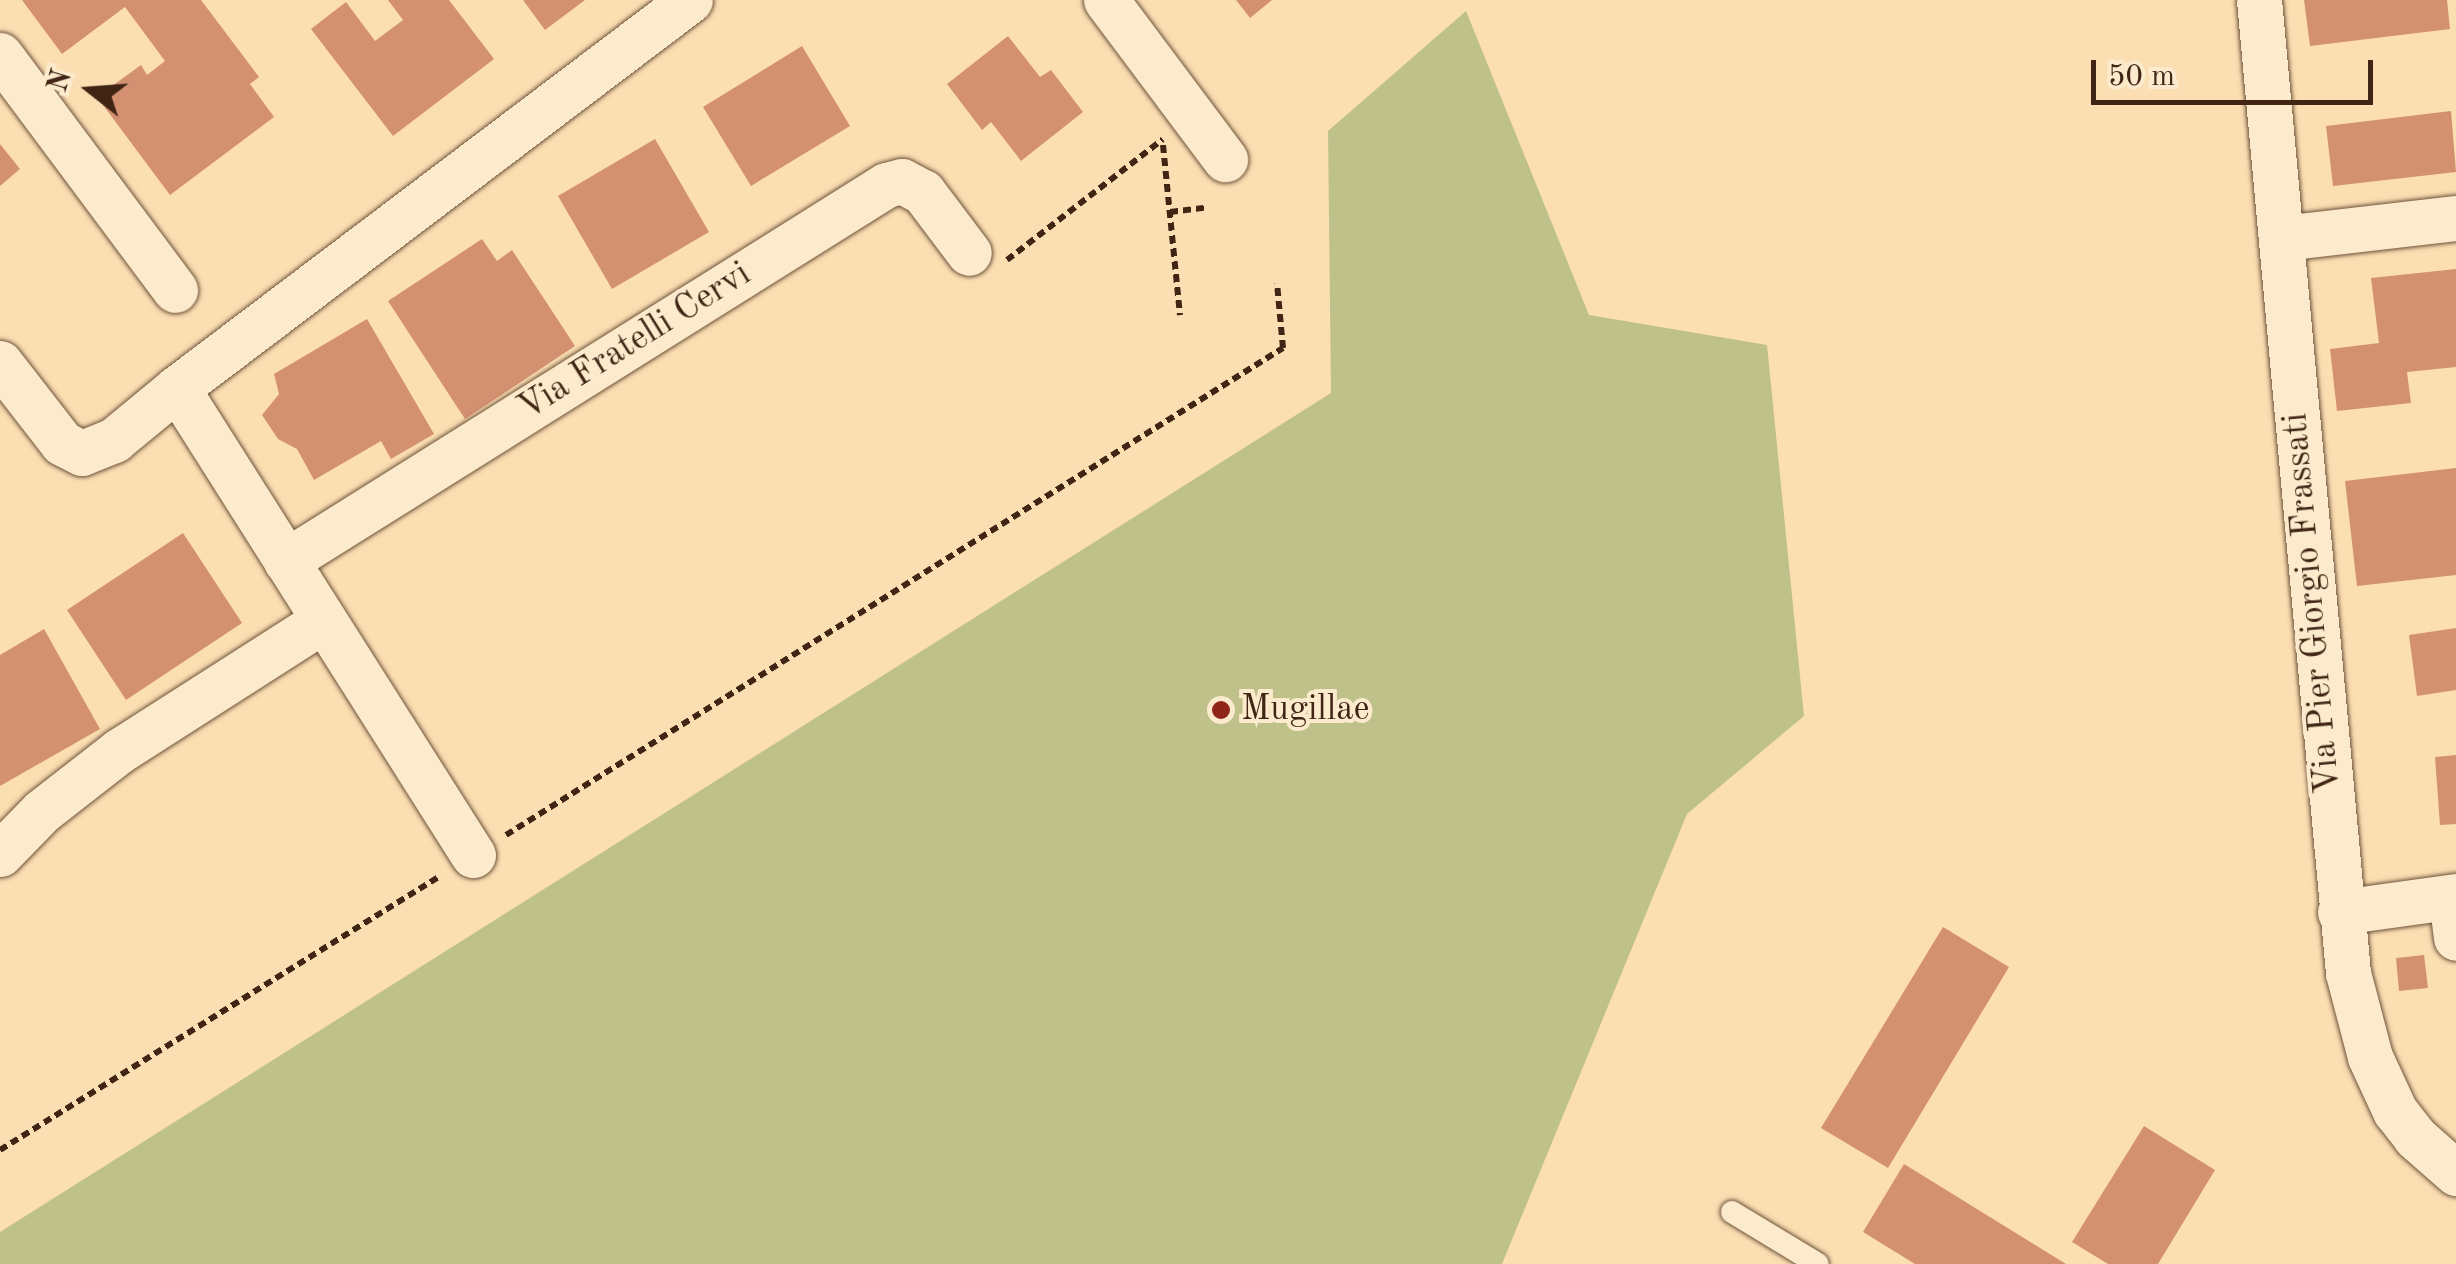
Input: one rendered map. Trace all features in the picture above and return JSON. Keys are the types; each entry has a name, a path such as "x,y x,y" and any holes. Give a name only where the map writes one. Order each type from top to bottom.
{"street":[{"path":"0,363 62,443 82,453 114,440 690,0"},
{"path":"1106,0 1178,128 1226,160"},
{"name":"Via Pier Giorgio Frassati","path":"2260,0 2340,912 2355,1006 2378,1077 2416,1137 2456,1174"},
{"path":"0,55 176,290"},
{"name":"Via Fratelli Cervi","path":"286,561 886,185 902,182 923,192 988,257"},
{"path":"2282,238 2456,218"},
{"path":"178,388 473,855"},
{"path":"0,854 42,810 105,761 324,620"},
{"path":"2340,912 2454,910"}],"lane":[{"path":"1732,1212 1818,1264"}],"path":[{"path":"1178,128 1170,212 1180,315"},
{"path":"988,257 1178,128"},
{"path":"1170,212 1208,207"},
{"path":"0,1150 1283,348 1277,283"}],"green space":[{"path":"1466,11 1589,315 1767,345 1804,716 1687,814 1502,1264 0,1264 0,1232 1331,393 1328,131"}],"building":[{"path":"22,0 201,0 259,77 250,84 274,117 170,195 97,97 141,65 147,75 165,61 125,7 62,54"},
{"path":"388,0 449,0 494,59 393,136 311,29 346,2 375,41 403,20"},
{"path":"523,0 585,0 545,30"},
{"path":"1236,0 1272,0 1250,18"},
{"path":"2304,0 2447,0 2450,29 2310,46"},
{"path":"1008,36 1040,77 1051,70 1083,112 1021,161 991,122 982,130 947,84"},
{"path":"802,46 850,126 751,186 703,107"},
{"path":"2451,111 2456,172 2333,186 2326,126"},
{"path":"655,139 709,232 612,289 558,196"},
{"path":"0,144 20,169 0,186"},
{"path":"482,239 497,261 512,250 575,346 465,419 388,301"},
{"path":"2456,269 2456,367 2407,372 2411,403 2337,411 2330,349 2379,343 2371,278"},
{"path":"367,319 434,434 391,459 381,441 314,480 297,449 278,439 262,415 279,394 274,374"},
{"path":"2456,468 2456,575 2357,586 2345,481"},
{"path":"183,533 242,623 126,700 67,610"},
{"path":"2456,628 2456,690 2417,696 2409,635"},
{"path":"44,629 100,729 0,786 0,655"},
{"path":"2456,755 2456,824 2440,825 2435,757"},
{"path":"1943,927 2009,967 1888,1168 1821,1128"},
{"path":"2424,955 2428,988 2399,991 2396,958"},
{"path":"2144,1126 2215,1170 2158,1264 2108,1264 2072,1242"},
{"path":"1904,1164 2066,1264 1915,1264 1863,1232"}],"place":[{"name":"Mugillae","path":"1221,710"}]}
